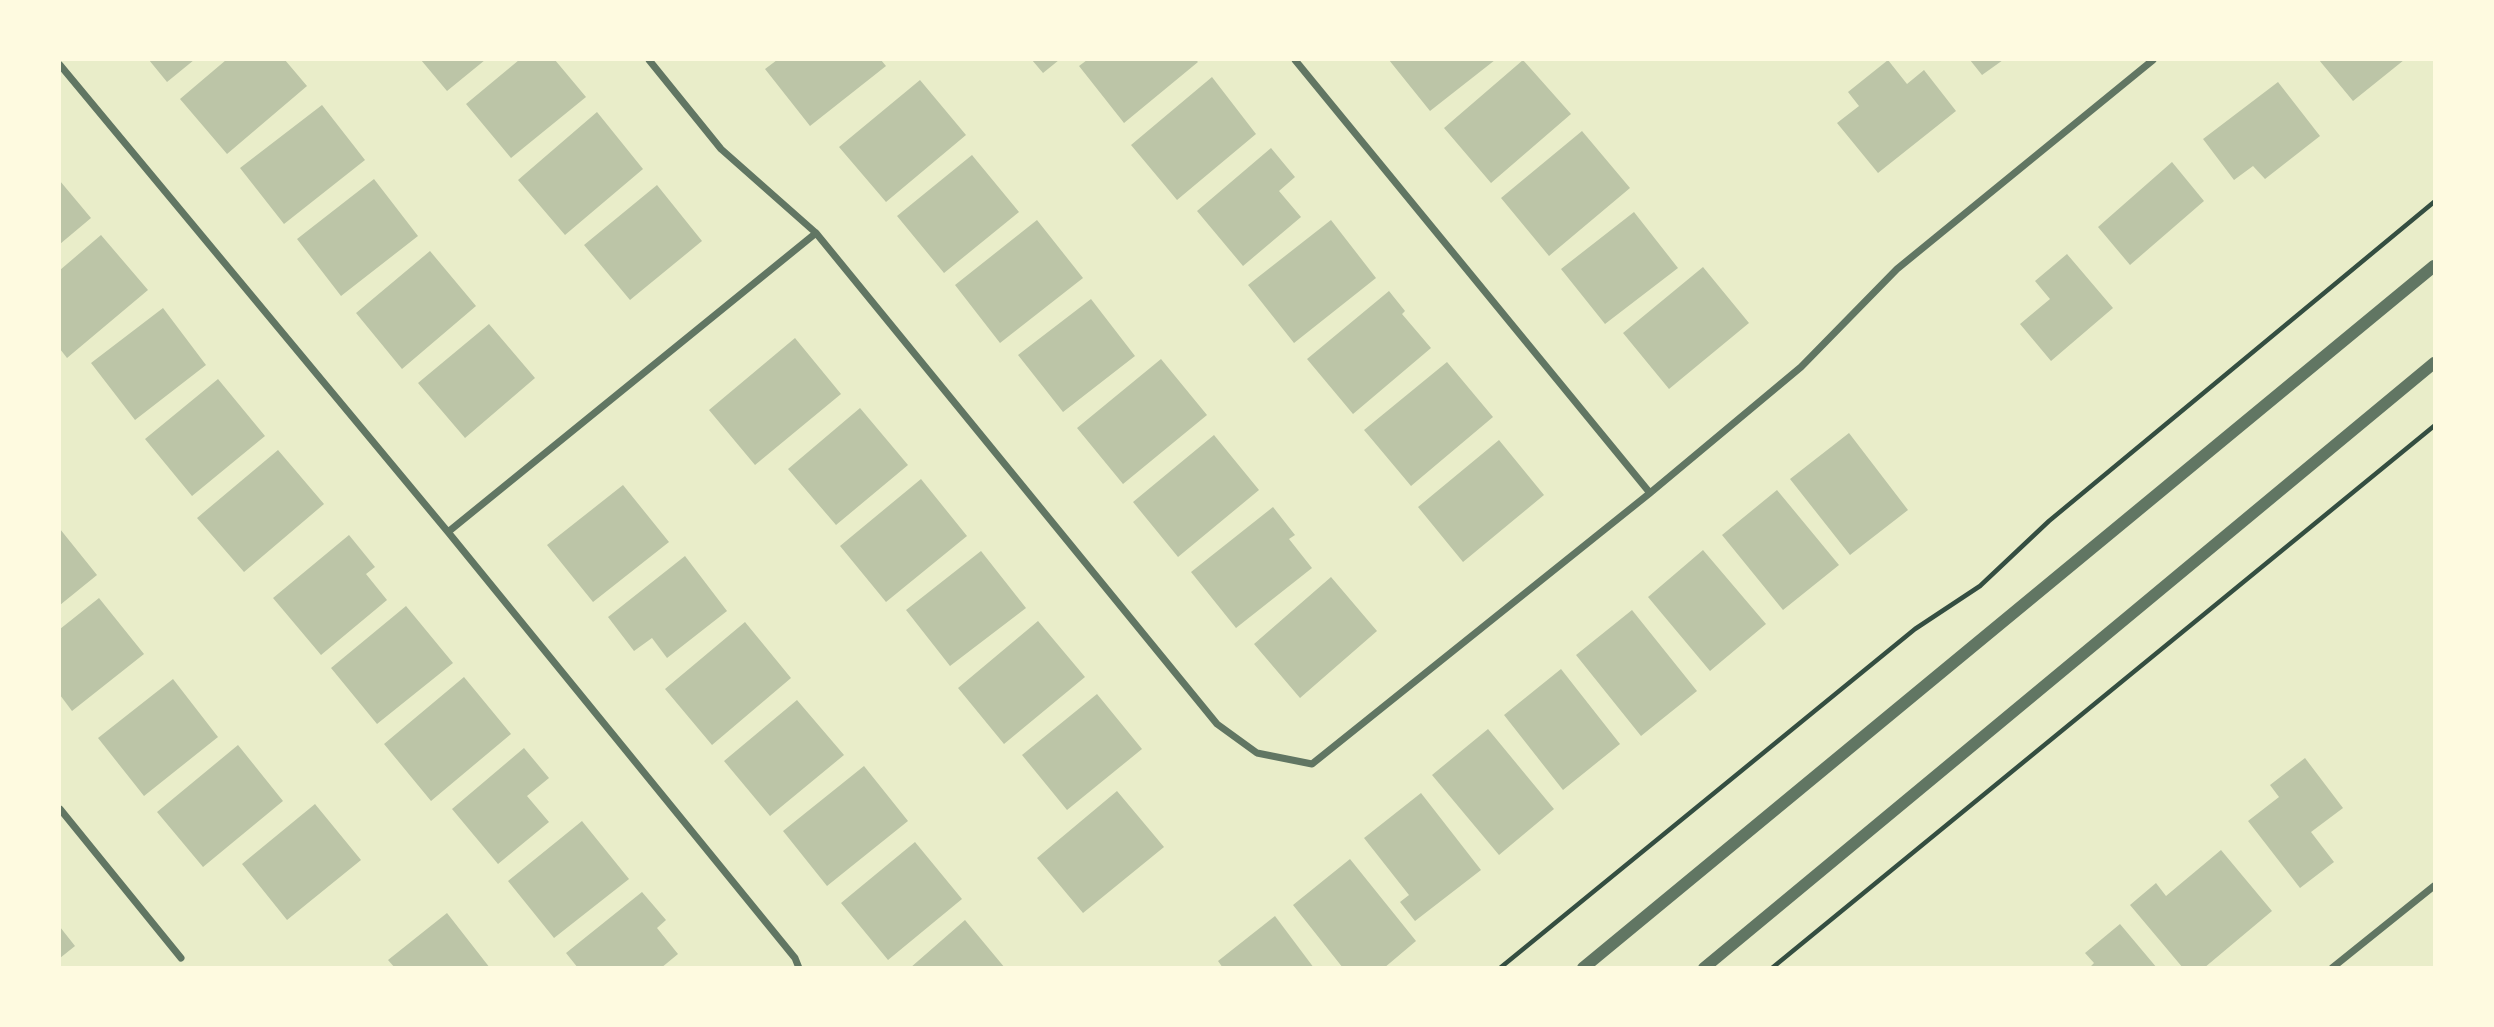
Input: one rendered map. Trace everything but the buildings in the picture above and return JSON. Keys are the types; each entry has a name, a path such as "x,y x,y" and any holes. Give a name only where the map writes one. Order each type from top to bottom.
{"street":[{"path":"649,60 721,149 816,233 1217,724 1258,753 1312,764 1650,493 1801,367 1897,270 2153,60"},
{"path":"1295,60 1650,493"},
{"path":"60,65 448,532 787,947 799,968"},
{"path":"448,532 816,233"},
{"path":"1583,968 2434,266"},
{"path":"1704,968 2434,363"},
{"path":"60,809 181,958"},
{"path":"2332,968 2434,886"}],"path":[{"path":"1500,968 1915,629 1980,586 2049,520 2434,202"},
{"path":"1772,968 2434,426"}]}
